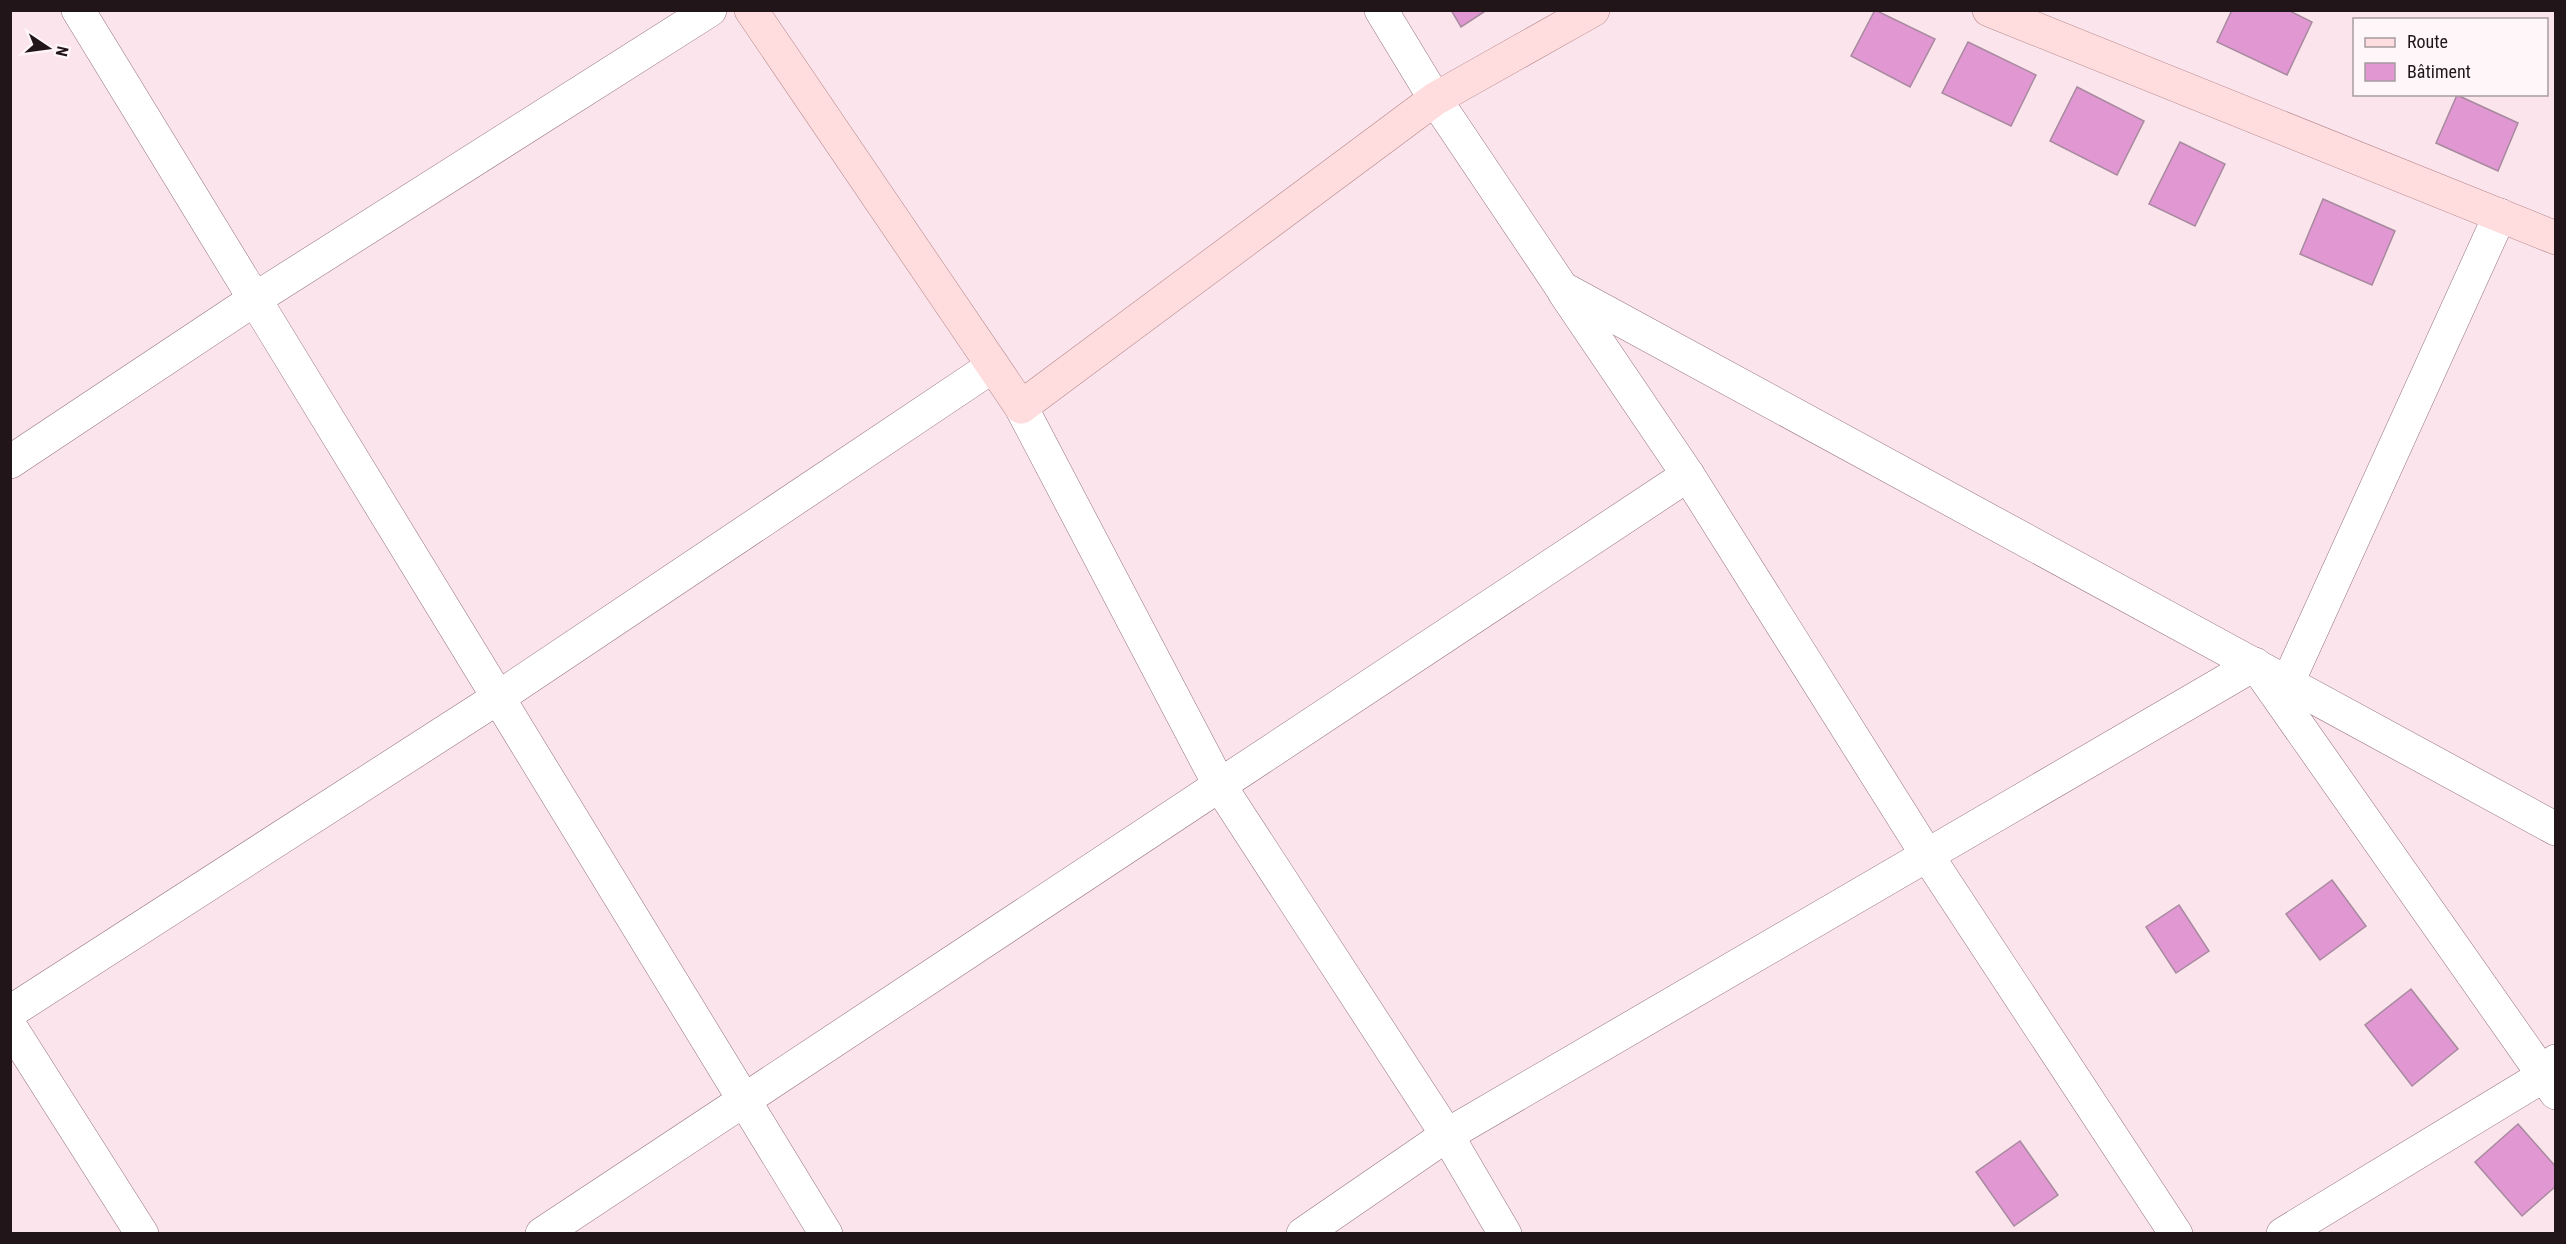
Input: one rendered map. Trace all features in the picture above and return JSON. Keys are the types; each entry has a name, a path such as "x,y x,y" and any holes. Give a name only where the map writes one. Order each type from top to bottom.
{"main road":[{"path":"751,10 1021,407 1436,99 1593,10"},
{"path":"1989,10 2556,238"}],"street":[{"path":"78,10 826,1233"},
{"path":"10,462 255,299 710,10"},
{"path":"1381,10 1436,99 1688,475 1927,855 2176,1233"},
{"path":"2288,682 2500,215"},
{"path":"1562,288 2556,829"},
{"path":"10,1012 499,697 993,366"},
{"path":"1021,407 1220,786 1447,1135 1505,1233"},
{"path":"542,1233 1688,475"},
{"path":"1304,1233 1447,1135 2255,664"},
{"path":"2255,664 2552,1076 2283,1233"},
{"path":"10,1026 142,1233"}],"building":[{"path":"1451,10 1487,10 1461,27"},
{"path":"1875,10 1935,39 1910,87 1851,56"},
{"path":"2232,10 2288,10 2312,22 2287,75 2217,42"},
{"path":"1968,42 2036,75 2011,126 1942,93"},
{"path":"2077,87 2144,121 2117,175 2050,141"},
{"path":"2457,96 2518,123 2498,171 2436,143"},
{"path":"2180,142 2225,164 2195,226 2149,204"},
{"path":"2323,199 2395,231 2372,285 2300,254"},
{"path":"2332,880 2366,926 2320,960 2286,914"},
{"path":"2179,905 2209,951 2176,973 2146,927"},
{"path":"2411,989 2458,1049 2412,1086 2365,1025"},
{"path":"2518,1124 2556,1167 2556,1186 2522,1216 2475,1162"},
{"path":"2020,1141 2058,1195 2014,1226 1976,1172"}]}
